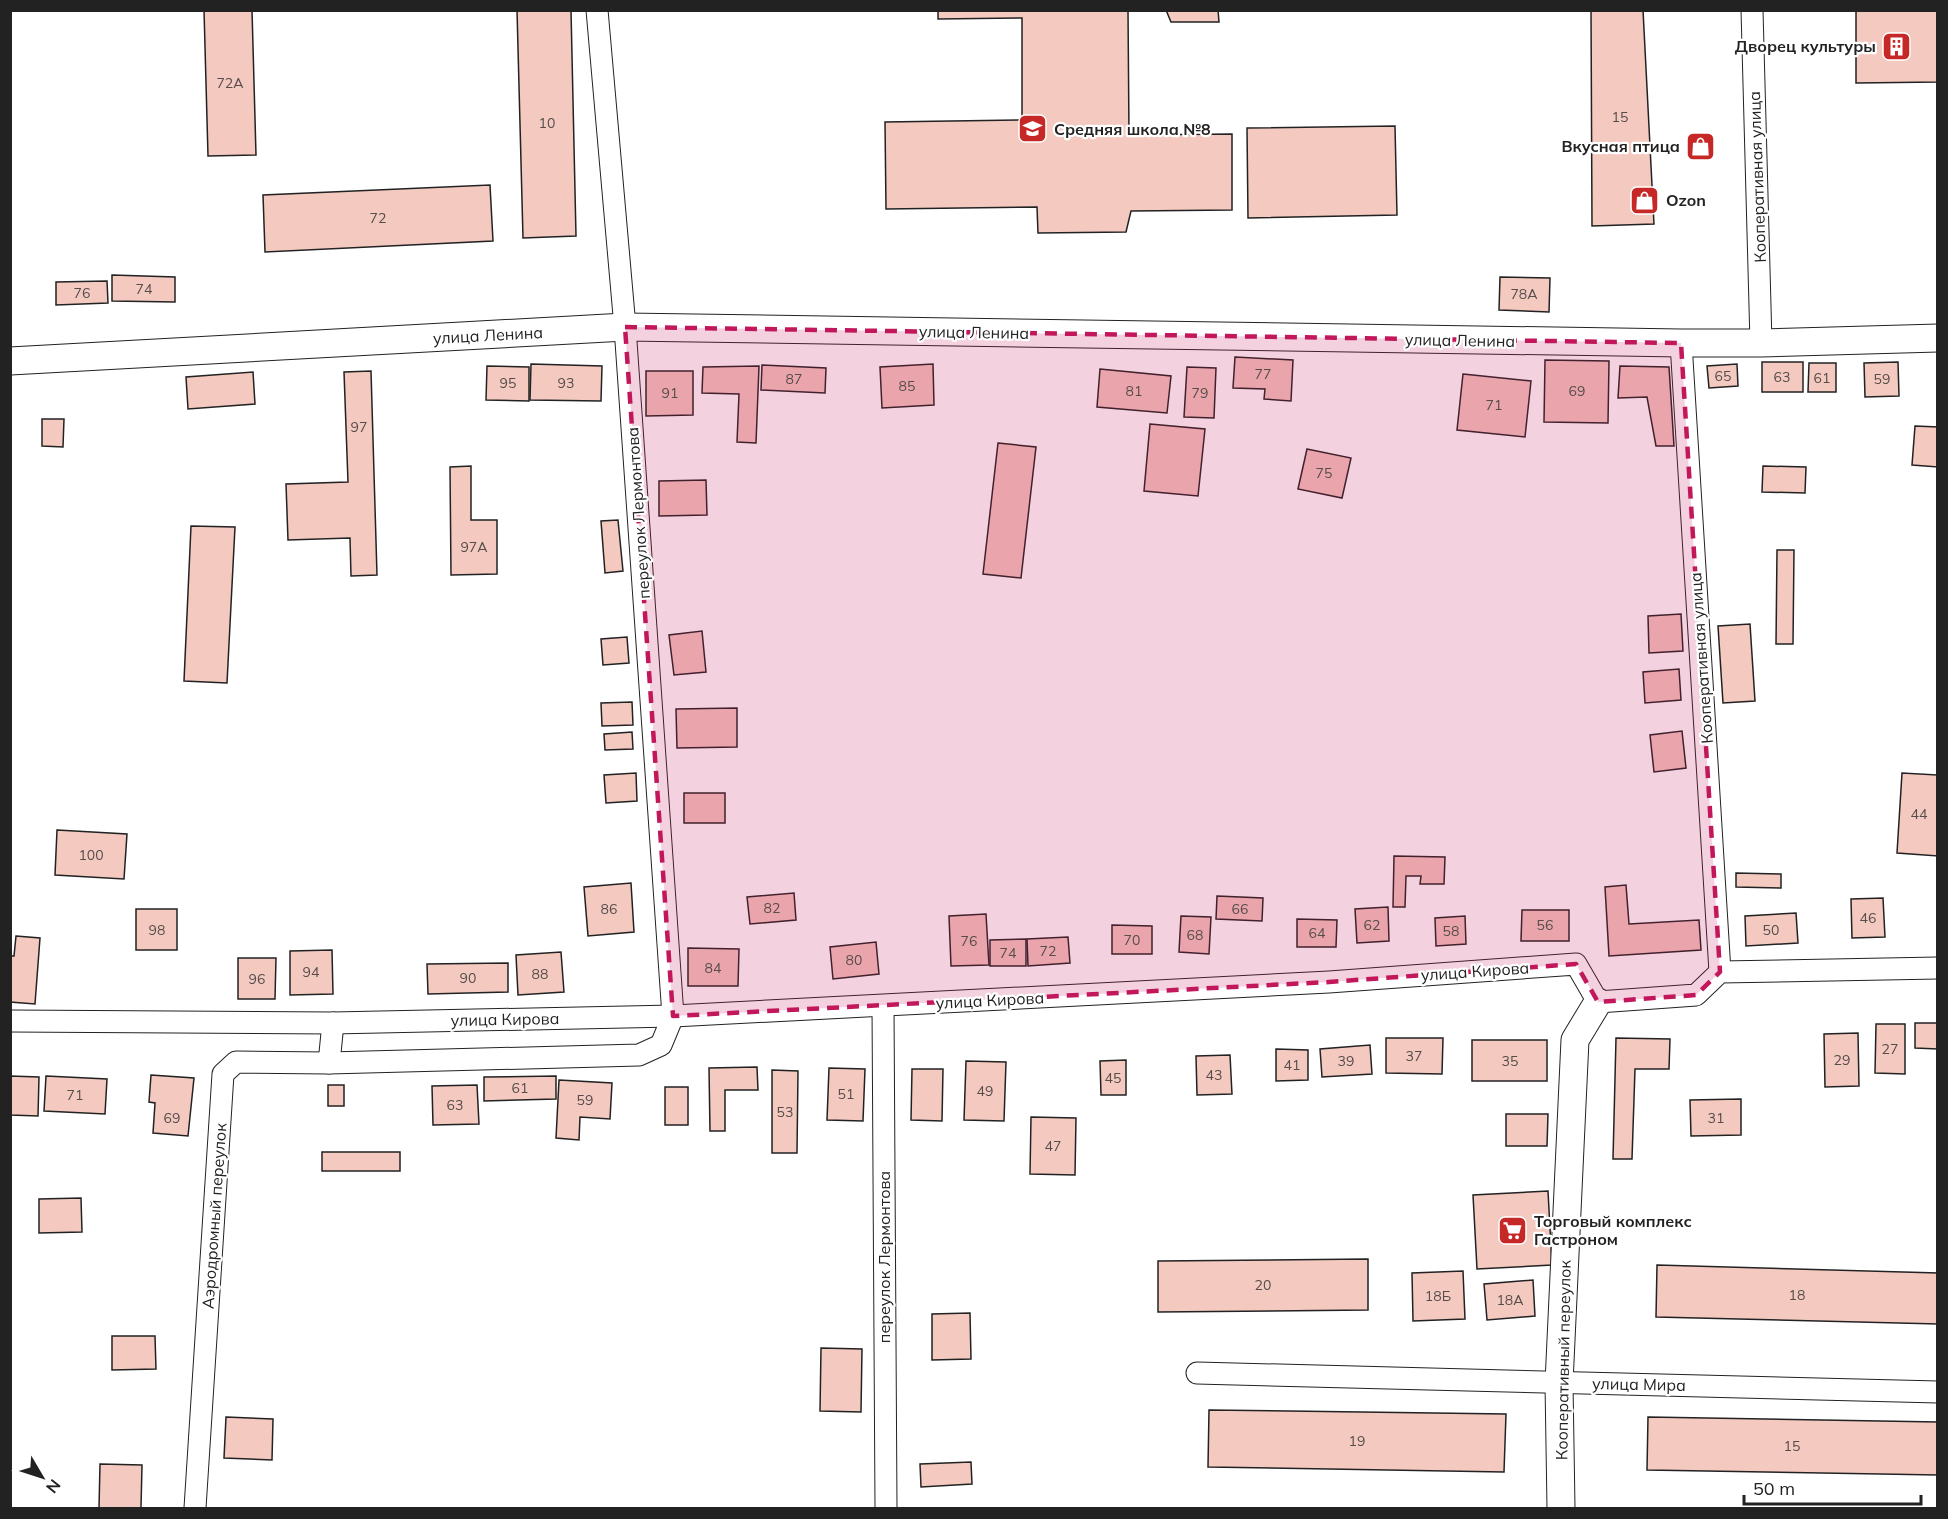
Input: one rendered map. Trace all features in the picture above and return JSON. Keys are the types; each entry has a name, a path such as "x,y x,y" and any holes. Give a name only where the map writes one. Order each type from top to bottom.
{"street":[{"name":"переулок Лермонтова","path":"597,10 625,327 673,1016"},
{"name":"Кооперативная улица","path":"1752,10 1761,343"},
{"name":"улица Ленина","path":"10,361 625,327 1681,343 1938,338"},
{"name":"Кооперативная улица","path":"1681,343 1720,972"},
{"name":"улица Кирова","path":"10,1021 333,1023 673,1016 1317,983 1576,964 1598,1002"},
{"path":"1598,1002 1696,995 1720,972 1938,968"},
{"name":"Кооперативный переулок","path":"1561,1509 1559,1383 1575,1040 1598,1002"},
{"name":"переулок Лермонтова","path":"883,1006 886,1509"},
{"name":"Аэродромный переулок","path":"195,1509 223,1074 236,1062 329,1063 639,1055 661,1045 673,1016"},
{"path":"329,1063 333,1023"},
{"name":"улица Мира","path":"1197,1373 1938,1392"}],"highlighted area":[{"path":"625,327 1681,343 1720,972 1696,995 1598,1002 1576,964 1329,982 673,1016"}],"building":[{"path":"204,10 252,10 256,155 208,156"},
{"path":"517,10 571,10 576,236 523,238"},
{"path":"938,10 1128,10 1129,135 1232,134 1232,210 1131,211 1126,232 1038,233 1037,207 886,209 885,122 1022,120 1022,18 938,19"},
{"path":"1166,10 1218,10 1219,22 1171,22"},
{"path":"1591,10 1643,10 1654,224 1592,226"},
{"name":"Дворец культуры","path":"1856,10 1938,10 1938,82 1856,83"},
{"path":"1395,126 1397,215 1248,218 1247,128"},
{"path":"490,185 493,241 265,252 263,195"},
{"path":"112,275 175,277 175,302 112,301"},
{"path":"1500,277 1550,278 1549,312 1499,310"},
{"path":"107,281 108,303 56,305 56,282"},
{"path":"1235,357 1293,360 1291,401 1264,399 1265,389 1233,388"},
{"path":"1545,360 1609,361 1608,423 1544,422"},
{"path":"1762,362 1803,362 1803,392 1762,392"},
{"path":"1898,362 1899,396 1865,397 1864,363"},
{"path":"1809,363 1836,363 1836,392 1808,392"},
{"path":"531,364 602,366 601,401 530,400"},
{"path":"933,364 934,405 882,408 880,367"},
{"path":"1737,364 1738,386 1709,388 1707,366"},
{"path":"762,365 826,368 825,393 761,390"},
{"path":"487,366 529,367 529,401 486,400"},
{"path":"759,366 756,443 737,442 739,394 702,393 703,367"},
{"path":"1620,366 1669,367 1674,446 1656,446 1647,397 1618,398"},
{"path":"1187,367 1216,368 1214,418 1184,417"},
{"path":"1100,369 1171,376 1167,413 1097,407"},
{"path":"371,371 377,575 351,576 350,538 288,540 286,484 348,482 344,372"},
{"path":"646,371 693,371 693,415 646,416"},
{"path":"253,372 255,404 188,409 186,377"},
{"path":"1463,374 1531,381 1525,437 1457,430"},
{"path":"42,419 64,419 63,447 42,446"},
{"path":"1150,424 1205,429 1198,496 1144,491"},
{"path":"1915,426 1938,427 1938,467 1912,465"},
{"path":"998,443 1036,447 1021,578 983,574"},
{"path":"1307,449 1351,458 1342,498 1298,489"},
{"path":"471,466 471,520 497,520 497,574 451,575 450,467"},
{"path":"1763,466 1806,467 1805,493 1762,492"},
{"path":"706,480 707,515 659,516 659,481"},
{"path":"618,520 623,571 605,573 601,521"},
{"path":"191,526 235,527 227,683 184,681"},
{"path":"1777,550 1794,550 1793,644 1776,644"},
{"path":"1681,614 1683,651 1649,653 1648,616"},
{"path":"1750,624 1755,701 1723,703 1718,626"},
{"path":"702,631 706,672 674,675 669,635"},
{"path":"627,637 629,663 603,665 601,639"},
{"path":"1679,669 1681,700 1645,703 1643,672"},
{"path":"632,702 633,725 602,726 601,703"},
{"path":"737,708 737,747 677,748 676,709"},
{"path":"1682,731 1686,768 1654,772 1650,735"},
{"path":"632,732 633,749 605,750 604,734"},
{"path":"1938,767 1938,856 1897,853 1902,773 1937,775"},
{"path":"636,773 637,801 606,803 604,775"},
{"path":"684,793 725,793 725,823 684,823"},
{"path":"57,830 127,834 124,879 55,875"},
{"path":"1394,856 1445,857 1444,884 1420,884 1421,876 1406,876 1405,907 1393,907"},
{"path":"1736,873 1781,874 1781,888 1736,887"},
{"path":"631,883 634,932 588,936 584,887"},
{"path":"1626,885 1629,924 1699,920 1701,950 1609,956 1605,887"},
{"path":"794,893 796,920 750,924 747,897"},
{"path":"1217,896 1263,898 1262,921 1216,919"},
{"path":"1883,898 1885,937 1852,938 1851,899"},
{"path":"1388,907 1389,941 1357,943 1355,909"},
{"path":"136,909 177,909 177,950 136,950"},
{"path":"1522,910 1569,910 1569,941 1521,941"},
{"path":"1796,913 1798,943 1746,946 1745,916"},
{"path":"986,914 989,965 951,966 949,916"},
{"path":"1181,916 1211,917 1209,954 1179,952"},
{"path":"1465,916 1466,944 1436,946 1435,918"},
{"path":"1297,919 1337,920 1336,947 1297,947"},
{"path":"1112,925 1152,926 1152,954 1112,954"},
{"path":"16,936 40,938 35,1004 10,1002 10,956 14,956"},
{"path":"1068,937 1070,963 1028,966 1027,939"},
{"path":"1026,939 1026,966 990,966 990,940"},
{"path":"876,942 879,974 833,979 830,947"},
{"path":"688,948 739,949 738,986 688,986"},
{"path":"332,950 333,994 290,995 290,951"},
{"path":"561,952 564,992 518,995 516,955"},
{"path":"238,958 276,958 275,999 238,999"},
{"path":"508,963 508,992 428,994 427,964"},
{"path":"1915,1023 1938,1023 1938,1049 1915,1048"},
{"path":"1876,1024 1905,1024 1905,1074 1875,1073"},
{"path":"1858,1033 1859,1086 1825,1087 1824,1034"},
{"path":"1386,1038 1443,1038 1442,1074 1386,1073"},
{"path":"1616,1038 1670,1039 1669,1069 1635,1069 1632,1159 1613,1159"},
{"path":"1472,1040 1547,1040 1547,1081 1472,1081"},
{"path":"1370,1045 1372,1074 1322,1077 1320,1049"},
{"path":"1276,1049 1308,1050 1308,1080 1276,1081"},
{"path":"1230,1055 1232,1094 1197,1095 1196,1056"},
{"path":"1126,1060 1126,1095 1101,1095 1100,1061"},
{"path":"966,1061 1006,1062 1004,1121 964,1120"},
{"path":"757,1067 758,1090 725,1090 725,1131 710,1131 709,1068"},
{"path":"829,1068 865,1069 863,1121 827,1120"},
{"path":"912,1069 943,1069 942,1121 911,1120"},
{"path":"772,1070 798,1071 797,1153 772,1153"},
{"path":"151,1075 194,1078 188,1136 153,1133 155,1103 149,1102"},
{"path":"10,1076 39,1077 38,1116 10,1115"},
{"path":"46,1076 107,1079 105,1114 44,1111"},
{"path":"556,1076 556,1099 484,1101 484,1077"},
{"path":"559,1080 612,1083 610,1119 580,1117 579,1140 556,1138"},
{"path":"328,1085 344,1085 344,1106 328,1106"},
{"path":"477,1085 479,1124 433,1125 432,1086"},
{"path":"665,1087 688,1087 688,1125 665,1125"},
{"path":"1741,1099 1741,1135 1691,1136 1690,1100"},
{"path":"1506,1114 1548,1114 1547,1146 1506,1146"},
{"path":"1031,1117 1076,1118 1075,1175 1030,1174"},
{"path":"322,1152 400,1152 400,1171 322,1171"},
{"name":"Торговый комплекс Гастроном","path":"1548,1191 1552,1265 1477,1269 1473,1195"},
{"path":"81,1198 82,1232 39,1233 39,1199"},
{"path":"1368,1259 1368,1310 1158,1312 1158,1261"},
{"path":"1657,1265 1938,1273 1938,1324 1656,1317"},
{"path":"1463,1271 1465,1319 1413,1321 1412,1273"},
{"path":"1533,1280 1535,1316 1487,1320 1484,1284"},
{"path":"970,1313 971,1359 932,1360 932,1314"},
{"path":"112,1336 155,1336 156,1369 112,1370"},
{"path":"821,1348 862,1349 861,1412 820,1411"},
{"path":"1209,1410 1506,1414 1504,1472 1208,1467"},
{"path":"226,1417 273,1419 272,1460 224,1458"},
{"path":"1648,1417 1938,1422 1938,1475 1647,1470"},
{"path":"971,1462 972,1484 921,1487 920,1464"},
{"path":"100,1464 142,1465 141,1508 99,1508"}],"place":[{"name":"Дворец культуры","path":"1897,46"},
{"name":"Средняя школа №8","path":"1033,129"},
{"name":"Вкусная птица","path":"1701,146"},
{"name":"Ozon","path":"1645,200"},
{"name":"Торговый комплекс Гастроном","path":"1513,1230"}]}
